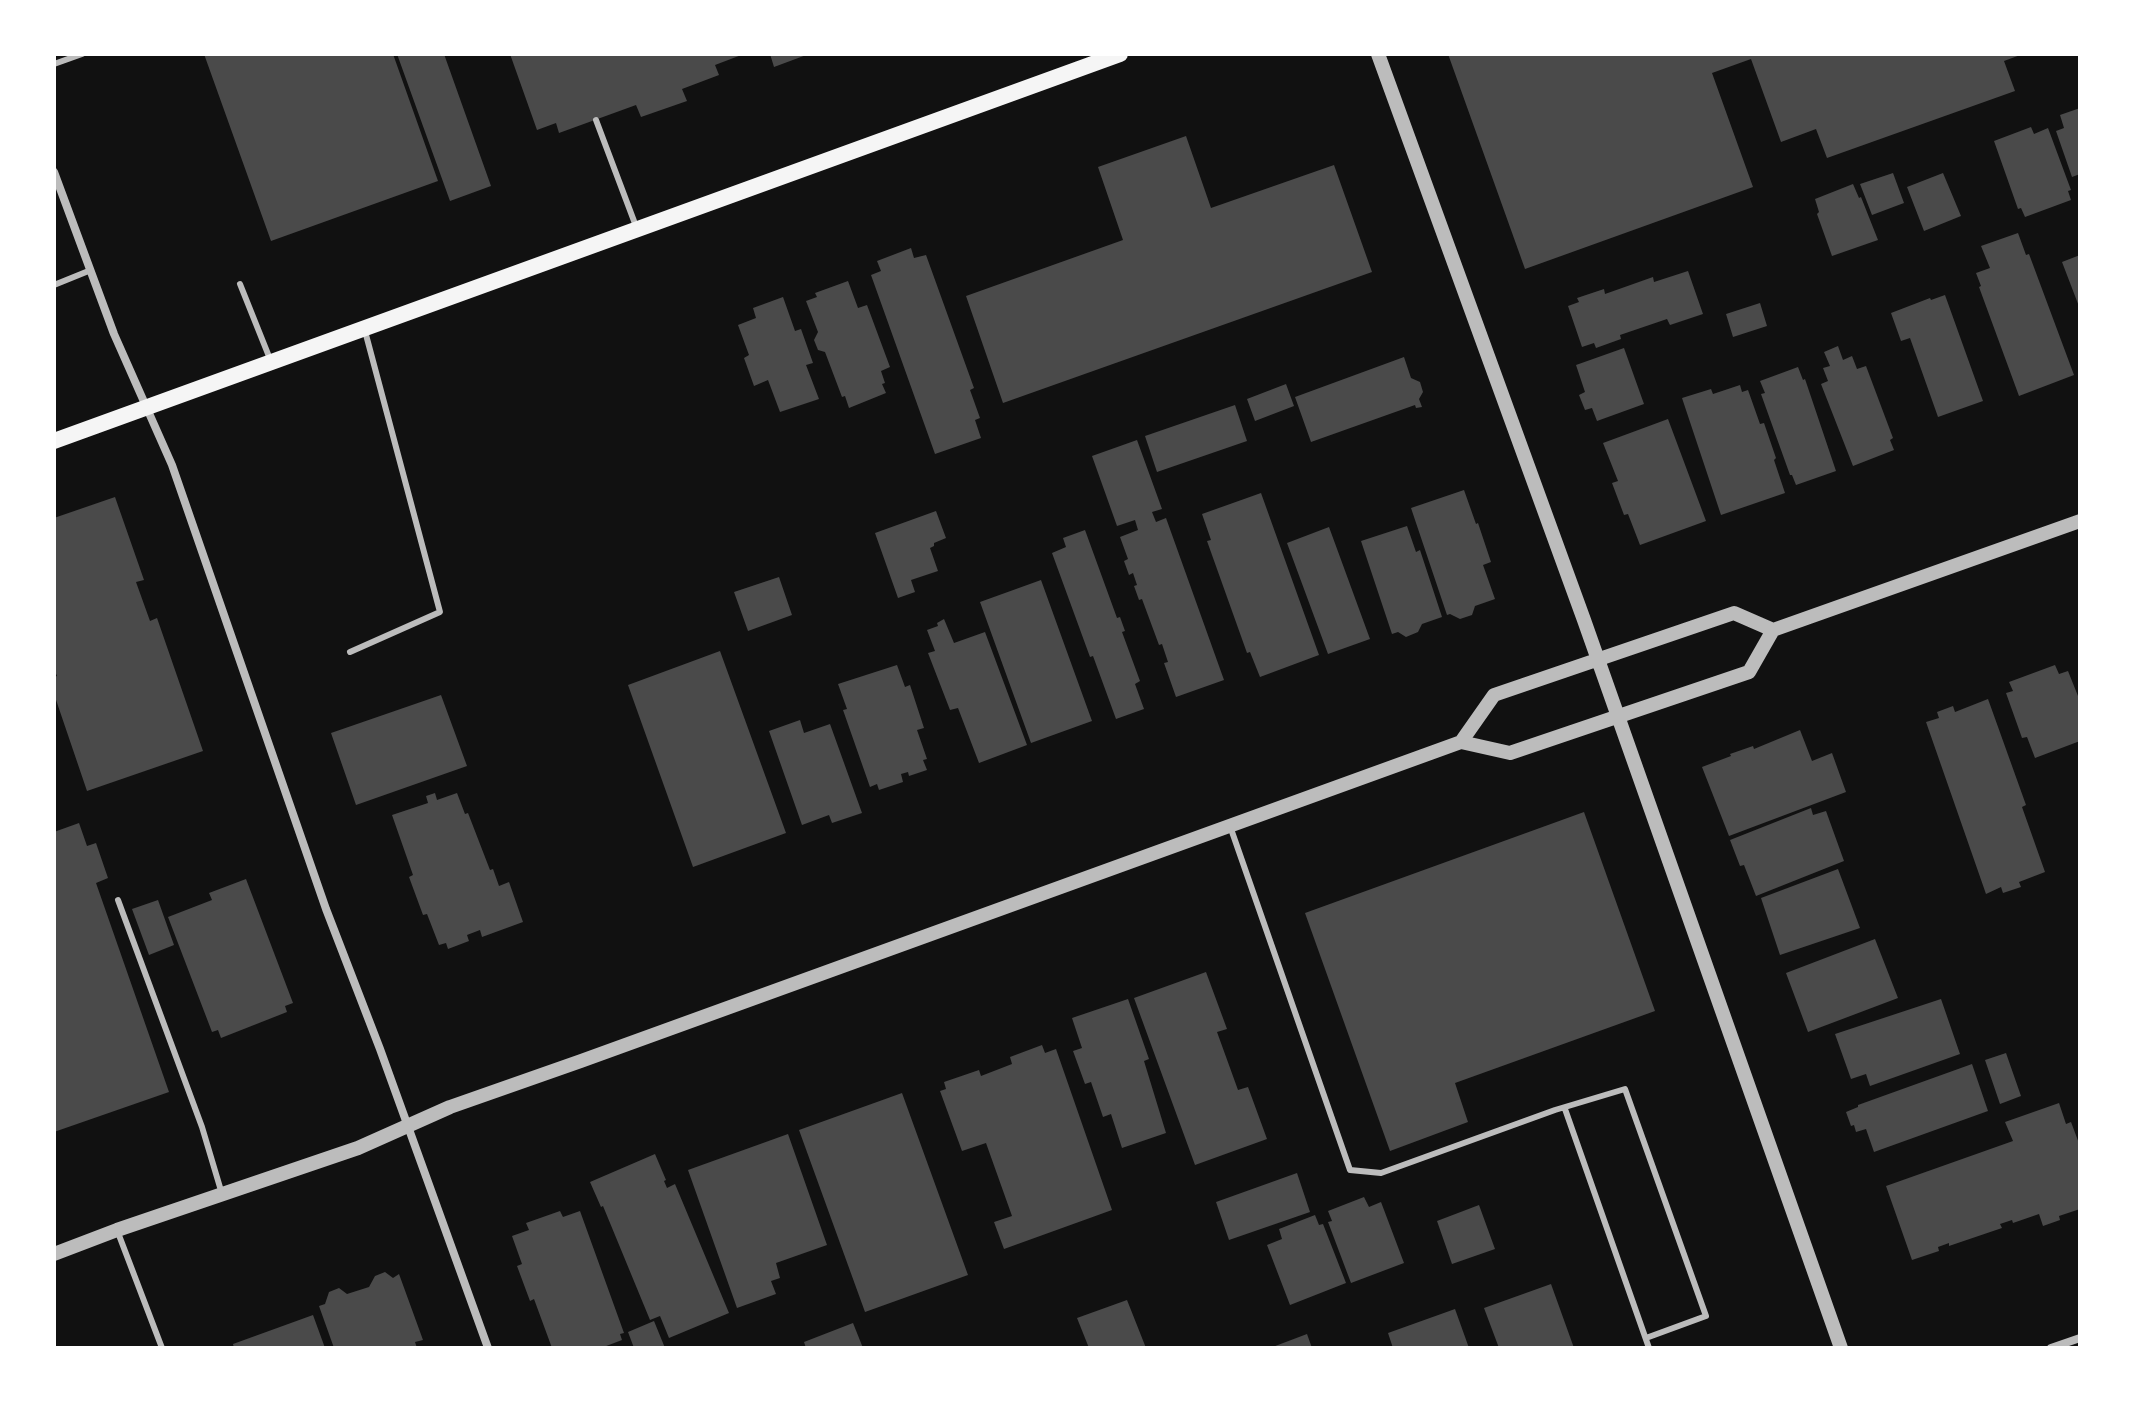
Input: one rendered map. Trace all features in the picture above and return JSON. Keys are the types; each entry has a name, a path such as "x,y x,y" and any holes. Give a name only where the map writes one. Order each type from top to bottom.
{"main road":[{"path":"54,441 1120,54"}],"street":[{"path":"1378,54 1618,717 1841,1348"},
{"path":"54,172 114,334 172,465 326,909 488,1348"},
{"path":"54,1254 358,1148 450,1107 1461,742 1510,753 1749,672 1773,630 2080,521"},
{"path":"1461,742 1494,695 1734,613 1773,630"},
{"path":"2051,1348 2080,1338"}],"lane":[{"path":"54,64 82,54"},
{"path":"596,120 637,229"},
{"path":"54,285 91,270"},
{"path":"240,284 271,361"},
{"path":"350,652 440,612 364,328"},
{"path":"1230,826 1350,1170 1381,1173 1625,1089 1706,1316 1646,1338"},
{"path":"118,900 202,1127 222,1194"},
{"path":"1565,1109 1649,1348"},
{"path":"117,1230 162,1348"}],"building":[{"path":"204,54 393,54 438,181 271,241"},
{"path":"397,54 444,54 491,186 450,201"},
{"path":"510,54 744,54 715,65 719,75 682,89 687,101 641,117 636,105 559,133 556,123 537,130"},
{"path":"770,54 809,54 774,67"},
{"path":"1448,54 2023,54 2004,61 2015,91 1827,158 1816,129 1781,142 1751,59 1712,73 1753,187 1525,269"},
{"path":"2080,108 2080,174 2072,177 2056,131 2064,128 2060,115"},
{"path":"2031,127 2034,134 2048,128 2071,190 2068,191 2071,200 2025,217 2021,208 2018,209 1994,141"},
{"path":"1186,136 1211,208 1334,165 1372,272 1003,403 966,296 1123,240 1098,167"},
{"path":"1893,173 1904,203 1872,215 1860,184"},
{"path":"1943,173 1961,216 1924,231 1907,187"},
{"path":"1853,184 1878,240 1832,256 1815,199"},
{"path":"2018,233 2026,255 2029,254 2074,375 2019,396 1976,273 1990,268 1981,246"},
{"path":"911,248 914,258 926,255 974,388 970,390 980,418 975,420 981,438 935,454 871,275 881,271 877,261"},
{"path":"2080,255 2080,309 2062,262"},
{"path":"1688,271 1703,314 1670,325 1667,319 1620,335 1621,339 1596,348 1594,343 1582,347 1568,306 1579,302 1577,298 1604,289 1605,294 1653,277 1654,282"},
{"path":"848,281 858,308 867,305 890,367 881,371 886,393 849,408 825,352 818,350 814,340 818,332 806,301 817,297 815,293"},
{"path":"1945,295 1983,401 1938,417 1910,338 1901,341 1891,313"},
{"path":"783,297 795,331 801,329 813,363 806,365 819,399 780,412 768,380 754,386 744,358 749,355 738,325 756,318 753,308"},
{"path":"1760,303 1767,326 1733,337 1726,314"},
{"path":"1838,346 1843,360 1852,356 1857,369 1866,366 1893,438 1890,440 1894,450 1853,466 1821,384 1828,381 1823,368 1830,366 1824,352"},
{"path":"1624,348 1644,404 1597,421 1592,408 1585,410 1579,395 1585,392 1576,365"},
{"path":"1404,357 1411,378 1420,382 1422,407 1416,408 1415,405 1311,442 1295,397"},
{"path":"1798,367 1805,379 1836,471 1796,485 1761,394 1765,393 1760,381"},
{"path":"1286,384 1294,406 1255,421 1247,399"},
{"path":"1740,385 1742,392 1748,390 1760,424 1764,423 1785,493 1721,515 1682,398 1711,389 1713,394"},
{"path":"1235,405 1247,441 1157,472 1145,436"},
{"path":"1668,419 1706,521 1640,545 1612,483 1618,481 1603,443"},
{"path":"1137,440 1162,509 1152,512 1156,522 1166,518 1224,680 1176,697 1164,663 1168,662 1162,644 1159,645 1142,599 1139,600 1133,573 1129,575 1124,561 1128,559 1120,537 1138,530 1135,520 1117,526 1092,456"},
{"path":"1464,490 1491,562 1483,565 1495,599 1475,606 1472,615 1460,619 1447,615 1411,508"},
{"path":"1261,493 1319,655 1260,677 1250,652 1247,653 1207,541 1211,540 1202,514"},
{"path":"115,497 144,580 136,582 150,621 157,618 203,751 87,791 54,694 54,677 57,676 54,669 54,518"},
{"path":"936,511 946,538 930,548 938,571 911,580 915,592 898,598 875,533"},
{"path":"1407,526 1416,552 1420,550 1442,617 1422,624 1418,632 1406,637 1398,632 1392,634 1361,541"},
{"path":"1329,527 1370,639 1328,654 1287,543"},
{"path":"1085,530 1117,618 1120,617 1125,631 1122,632 1140,681 1135,684 1144,709 1116,719 1052,553 1066,547 1063,538"},
{"path":"779,577 792,615 748,631 734,592"},
{"path":"1041,580 1092,721 1031,743 980,602"},
{"path":"944,619 954,643 985,632 1027,745 979,763 958,708 950,710 928,653 935,651 927,630 938,626 937,623"},
{"path":"720,651 786,833 693,867 628,685"},
{"path":"897,665 905,687 910,685 924,728 917,730 927,759 923,760 927,770 909,776 908,772 901,774 903,782 879,790 877,784 870,787 843,710 847,709 838,684"},
{"path":"2055,665 2059,674 2068,671 2080,701 2080,741 2035,758 2027,737 2022,738 2006,693 2013,691 2009,682"},
{"path":"441,695 467,766 356,805 331,733"},
{"path":"1988,699 2026,805 2022,807 2045,872 2019,882 2021,887 2003,893 2001,887 1986,894 1926,722 1939,718 1937,712 1953,706 1955,712"},
{"path":"800,720 804,733 830,724 862,813 832,823 829,815 802,825 769,731"},
{"path":"1800,730 1812,761 1832,753 1846,792 1729,836 1702,767"},
{"path":"435,793 437,800 457,793 499,886 509,882 523,922 482,937 480,930 467,935 469,941 448,949 446,943 439,945 427,914 423,915 392,815 428,803 426,796"},
{"path":"1811,808 1813,815 1826,811 1844,861 1756,896 1730,840"},
{"path":"1584,812 1655,1011 1455,1083 1468,1122 1390,1151 1305,913"},
{"path":"79,823 87,846 96,843 108,878 96,883 169,1092 54,1132 54,832"},
{"path":"1838,869 1860,928 1780,955 1761,898"},
{"path":"246,879 293,1003 285,1006 287,1012 221,1038 218,1030 212,1032 168,917 212,900 209,893"},
{"path":"158,900 174,945 149,955 132,909"},
{"path":"1875,939 1898,998 1808,1032 1786,973"},
{"path":"1206,972 1227,1029 1217,1032 1238,1090 1248,1087 1267,1139 1195,1165 1134,998"},
{"path":"1128,999 1149,1059 1144,1061 1166,1133 1122,1148 1111,1114 1103,1117 1091,1082 1085,1084 1073,1051 1082,1048 1072,1018"},
{"path":"1941,999 1960,1054 1870,1086 1866,1074 1851,1079 1835,1034"},
{"path":"1042,1045 1045,1053 1056,1049 1112,1210 1004,1249 994,1222 1012,1216 986,1143 962,1151 940,1091 946,1089 944,1082 979,1070 981,1076 1012,1064 1010,1057"},
{"path":"2006,1053 2021,1096 2000,1104 1985,1060"},
{"path":"1972,1064 1988,1111 1874,1152 1866,1129 1856,1132 1854,1125 1851,1126 1846,1112 1858,1105"},
{"path":"902,1093 968,1275 865,1312 799,1130"},
{"path":"2059,1103 2066,1124 2071,1122 2080,1146 2080,1209 2059,1216 2060,1220 2043,1226 2039,1214 2013,1223 2012,1220 2000,1224 2002,1228 1949,1246 1949,1243 1938,1247 1939,1251 1912,1260 1886,1186 2013,1141 2005,1122"},
{"path":"788,1134 827,1245 776,1263 780,1278 771,1281 776,1294 737,1308 688,1170"},
{"path":"655,1154 667,1188 675,1184 729,1313 669,1338 660,1316 650,1320 590,1182"},
{"path":"1297,1173 1310,1212 1229,1240 1216,1202"},
{"path":"1364,1197 1369,1207 1381,1202 1404,1263 1351,1283 1328,1222 1332,1221 1328,1211"},
{"path":"1479,1205 1495,1249 1452,1264 1437,1221"},
{"path":"560,1211 563,1217 580,1211 624,1333 620,1334 622,1340 601,1348 552,1348 534,1299 530,1301 517,1266 522,1264 512,1236 529,1230 526,1223"},
{"path":"1315,1215 1319,1225 1323,1224 1346,1283 1290,1305 1267,1245 1282,1239 1279,1229"},
{"path":"385,1272 393,1278 399,1274 423,1340 415,1342 417,1348 334,1348 319,1306 325,1304 329,1292 339,1288 347,1294 369,1287 375,1276"},
{"path":"1551,1284 1574,1348 1499,1348 1484,1308"},
{"path":"1127,1300 1146,1348 1089,1348 1077,1318"},
{"path":"1455,1309 1469,1348 1393,1348 1388,1333"},
{"path":"313,1315 325,1348 234,1348 233,1344"},
{"path":"654,1321 665,1348 634,1348 628,1332"},
{"path":"853,1323 863,1348 806,1348 804,1342"},
{"path":"1307,1334 1312,1348 1270,1348"}]}
